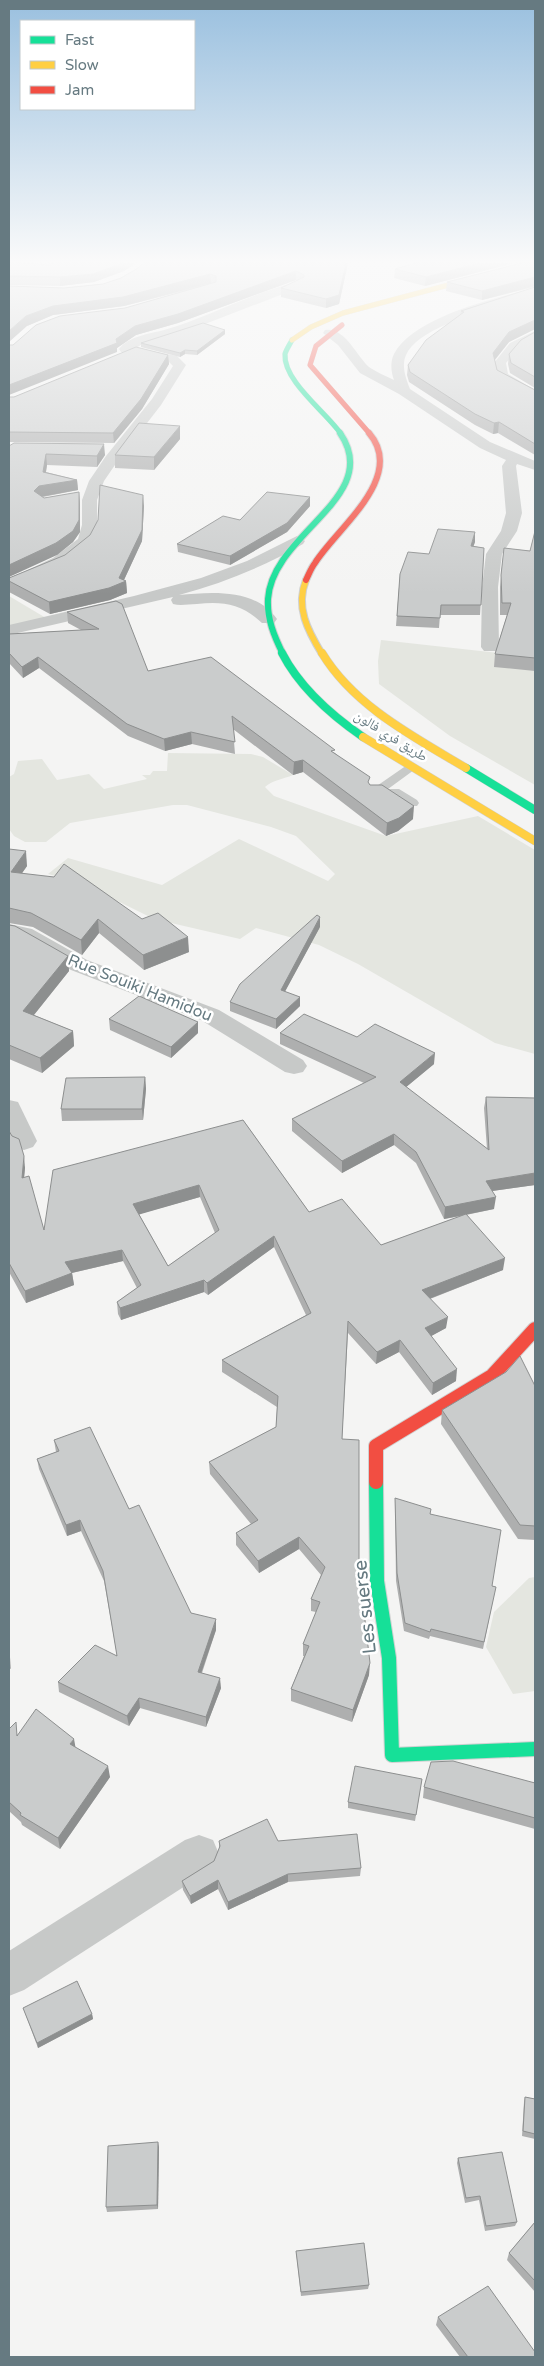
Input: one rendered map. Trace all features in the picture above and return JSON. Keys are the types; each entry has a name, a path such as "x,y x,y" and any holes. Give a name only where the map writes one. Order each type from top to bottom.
{"main road":[{"path":"268,619 269,591 273,578 287,552 335,500 350,480 352,472 351,450 342,432 305,393 292,373"},
{"path":"317,373 375,440 379,450 380,471 378,482 328,546 304,582 301,608 305,622 327,663 340,680 364,704 404,732 535,810"},
{"name":"طريق فري فالون","path":"268,619 274,637 295,675 312,698 340,723 535,841"},
{"name":"Les suerse","path":"535,1329 492,1376 376,1446 377,1581 389,1658 392,1755 535,1749"}],"street":[{"path":"9,585 63,559 86,540 90,533 88,504 91,495 118,449 153,408 175,373"},
{"path":"371,373 404,391 485,445 535,466"},
{"path":"398,373 404,391"},
{"path":"502,373 502,376 535,395"},
{"path":"100,449 118,449"},
{"path":"490,647 490,587 494,554 509,531 514,513 509,466 514,458"},
{"path":"72,498 91,495"},
{"path":"9,630 123,604 246,568 297,541"},
{"path":"123,604 189,599 232,599 250,604 268,619"},
{"name":"Rue Souiki Hamidou","path":"9,931 24,934 79,966 210,1015 294,1066"},
{"path":"9,1108 24,1140"},
{"path":"9,1975 199,1854"}],"lane":[{"path":"410,767 375,793 395,792 413,803"}],"shaded area":[{"path":"9,596 51,621 9,626"},
{"path":"381,640 535,657 535,785 450,736 379,684 378,661"},
{"path":"168,753 251,754 263,757 293,775 275,781 265,787 274,796 386,836 478,816 535,850 535,1054 495,1043 358,964 319,945 256,928 240,939 154,919 81,883 48,874 68,858 162,885 239,839 328,881 335,874 296,836 271,827 187,805 173,805 70,823 46,842 25,842 14,836 9,829 9,777 14,774 18,761 42,759 57,780 89,774 104,789 147,779 142,775 150,775 153,771 167,771"},
{"path":"535,1577 535,1691 513,1694 486,1647 494,1612 529,1578"}],"building":[{"path":"9,373 39,373 9,385"},
{"path":"72,373 157,373 141,399 113,433 9,432 9,397 14,397"},
{"path":"412,373 503,373 535,390 535,444 499,422 494,423 475,414"},
{"path":"139,423 180,426 154,457 115,455"},
{"path":"14,443 104,444 97,456 46,454 43,472 77,480 39,486 34,491 44,498 79,492 79,520 73,531 56,543 9,565 9,446"},
{"path":"100,485 143,495 142,530 119,578 126,581 109,588 49,602 9,581 9,578 65,555 90,535 98,520"},
{"path":"267,492 310,497 287,523 230,556 177,544 223,516 240,520"},
{"path":"438,529 475,532 471,546 484,548 481,605 441,605 440,618 397,616 400,574 408,552 429,554"},
{"path":"535,531 535,658 495,654 511,603 502,603 501,575 504,548 530,551"},
{"path":"116,601 122,604 148,671 211,657 335,750 331,751 370,777 368,782 370,785 382,785 414,806 399,818 387,823 303,760 294,762 232,716 235,742 191,732 164,739 127,724 38,657 22,667 9,653 9,634 99,629 67,612"},
{"path":"9,849 26,851 11,872 54,877 64,864 142,919 158,913 188,937 143,955 98,919 81,940 31,913 9,908"},
{"path":"317,915 320,917 281,990 300,997 276,1019 230,1002 240,984"},
{"path":"9,925 15,926 68,956 23,1011 73,1031 40,1058 9,1045"},
{"path":"139,996 198,1022 171,1047 109,1019"},
{"path":"304,1014 357,1037 375,1024 435,1053 400,1082 489,1150 486,1097 535,1098 535,1173 486,1181 496,1197 445,1207 416,1152 394,1134 342,1161 292,1119 376,1077 280,1033"},
{"path":"145,1077 142,1109 61,1109 66,1078"},
{"path":"243,1120 309,1212 342,1199 381,1245 466,1214 505,1258 422,1290 448,1317 425,1328 457,1369 433,1383 400,1340 377,1352 348,1321 342,1439 359,1440 359,1569 370,1663 353,1710 291,1689 309,1646 303,1644 320,1602 311,1599 325,1567 299,1537 258,1561 236,1533 258,1520 209,1462 276,1427 278,1396 222,1360 311,1313 274,1236 207,1283 204,1280 120,1308 117,1302 141,1285 122,1250 65,1262 72,1273 25,1291 9,1263 9,1131 12,1136 19,1139 24,1156 22,1178 29,1176 44,1230 53,1170","holes":["199,1185 219,1230 168,1266 133,1204"]},
{"path":"520,1356 535,1386 535,1526 520,1525 442,1410 506,1372"},
{"path":"90,1427 129,1509 139,1505 191,1613 216,1619 198,1672 220,1678 206,1717 139,1698 127,1716 58,1682 95,1645 117,1656 103,1571 80,1520 66,1525 37,1459 59,1451 54,1440"},
{"path":"395,1498 431,1509 430,1514 501,1530 492,1586 496,1587 484,1642 431,1629 430,1632 405,1623 397,1573"},
{"path":"36,1709 74,1739 70,1744 108,1766 58,1838 20,1815 21,1813 9,1802 9,1729 16,1722 17,1736"},
{"path":"453,1761 535,1783 535,1818 424,1787 431,1762"},
{"path":"355,1766 422,1779 416,1815 348,1802"},
{"path":"267,1819 278,1841 357,1834 361,1868 288,1874 228,1902 218,1880 190,1896 182,1881 214,1861 220,1846 219,1841"},
{"path":"77,1981 92,2014 37,2043 23,2008"},
{"path":"525,2097 535,2099 535,2134 523,2131"},
{"path":"158,2142 157,2205 106,2207 108,2146"},
{"path":"502,2152 517,2222 486,2226 480,2196 466,2198 458,2158"},
{"path":"535,2222 535,2281 509,2253"},
{"path":"364,2243 369,2285 301,2292 296,2251"},
{"path":"488,2286 535,2352 535,2357 468,2357 438,2317"}],"traffic: fast":[{"path":"291,373 296,383 337,428 348,443 352,466 351,474 340,494 307,529 281,563 268,597 269,616 274,637 286,660 302,683 330,712 363,737"},
{"path":"466,768 535,810"},
{"path":"376,1482 377,1581 389,1658 392,1755 535,1749"}],"traffic: slow":[{"path":"306,580 302,594 302,608 306,622 311,635 325,658 341,679 359,697 399,727 466,768"},
{"path":"363,737 535,841"}],"traffic: jam":[{"path":"306,580 315,562 363,504 375,484 380,463 375,440 317,373"},
{"path":"376,1482 376,1446 492,1376 535,1329"}]}
